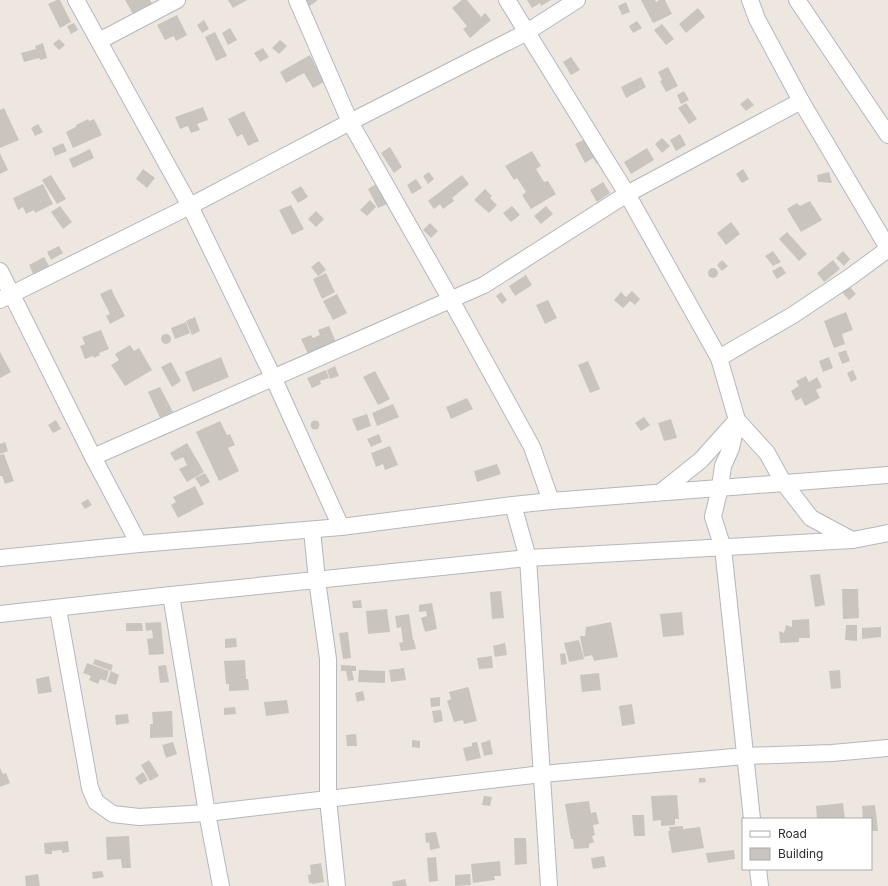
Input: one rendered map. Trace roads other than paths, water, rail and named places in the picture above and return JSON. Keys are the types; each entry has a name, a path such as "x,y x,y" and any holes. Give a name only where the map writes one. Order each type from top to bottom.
{"street":[{"path":"76,0 190,206 273,377 341,527"},
{"path":"99,41 177,0"},
{"path":"297,0 350,122 452,300 532,447 551,501"},
{"path":"507,0 627,194 719,358 737,420 767,453 783,482 812,518 852,540"},
{"path":"6,297 190,206 350,122 527,32 577,0"},
{"path":"719,358 793,315 850,277 888,248 801,101 758,19 750,0"},
{"path":"797,0 888,136"},
{"path":"93,457 484,285 627,194 801,101"},
{"path":"0,271 6,297 139,544"},
{"path":"737,420 731,448 723,466 713,517 723,548 752,818"},
{"path":"661,492 716,445 737,420"},
{"path":"0,558 139,544 341,527 513,504 888,475"},
{"path":"513,504 528,558 549,886"},
{"path":"312,530 328,659 328,799 337,886"},
{"path":"0,614 528,558 852,540 888,533"},
{"path":"171,595 207,813 222,886"},
{"path":"58,609 90,788 96,802 113,814 139,817 207,813 542,774 745,756 832,753 888,748"},
{"path":"758,870 760,886"}]}
